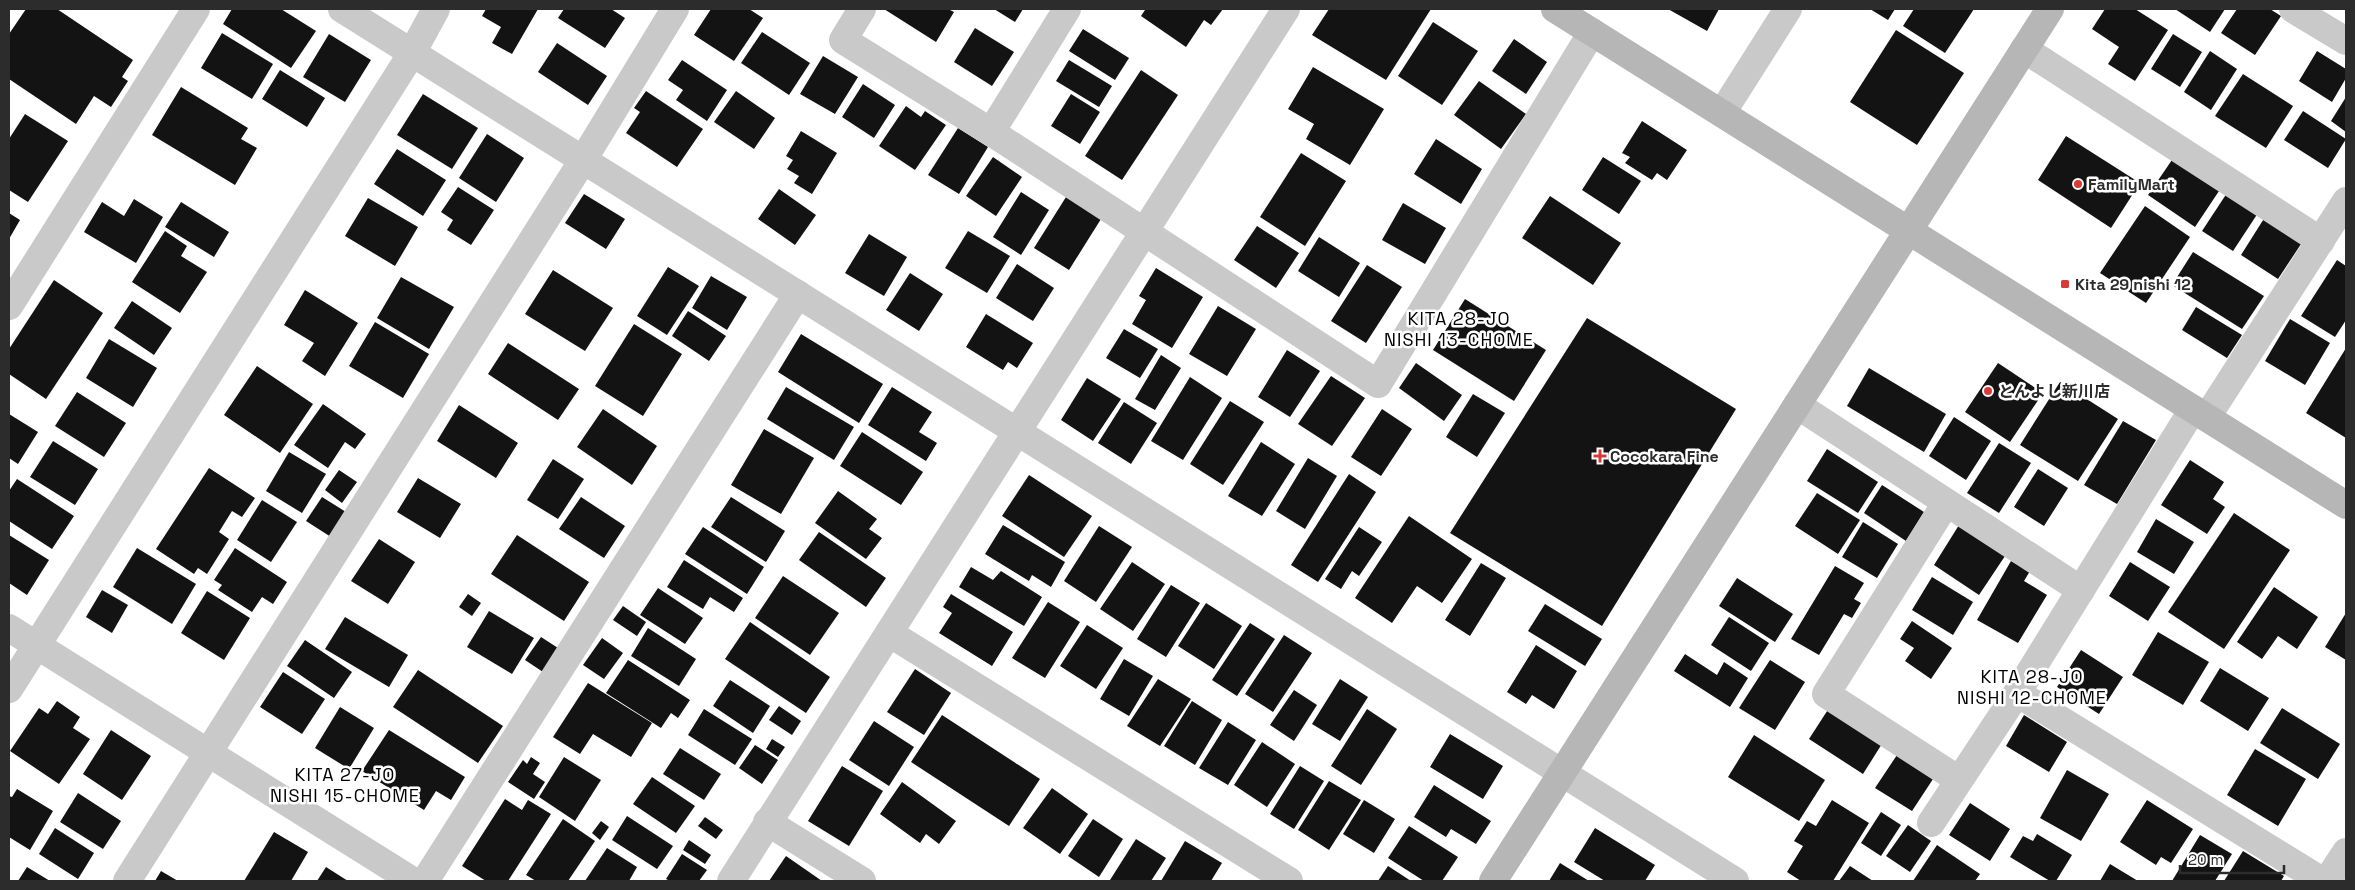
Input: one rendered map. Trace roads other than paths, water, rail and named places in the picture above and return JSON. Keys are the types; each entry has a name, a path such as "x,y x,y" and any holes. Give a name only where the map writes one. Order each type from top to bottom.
{"street":[{"path":"9,306 196,9"},
{"path":"342,9 1735,881"},
{"path":"9,689 412,53 436,9"},
{"path":"127,881 583,160 675,9"},
{"path":"862,9 842,40 991,132 1378,384 1592,32"},
{"path":"991,132 1067,9"},
{"path":"731,881 1286,9"},
{"path":"1554,9 2200,413 2343,497"},
{"path":"1722,113 1788,9"},
{"path":"1493,881 2050,9"},
{"path":"2293,9 2346,41"},
{"path":"2024,50 2321,241"},
{"path":"1931,823 2017,693 2081,590 2200,413 2321,241 2346,201"},
{"path":"425,881 798,294"},
{"path":"1797,405 2081,590"},
{"path":"1946,503 1826,694 1960,780"},
{"path":"9,628 413,881"},
{"path":"889,634 1288,881"},
{"path":"2017,693 2322,881"},
{"path":"767,822 862,881"},
{"path":"2328,881 2346,852"}],"place":[{"name":"FamilyMart","path":"2078,184"},
{"name":"Kita 29 nishi 12","path":"2065,284"},
{"name":"とんよし新川店","path":"1988,391"},
{"name":"Cocokara Fine","path":"1600,456"}],"district":[{"name":"KITA 28-JO NISHI 13-CHOME","path":"1459,329"},
{"name":"KITA 28-JO NISHI 12-CHOME","path":"2032,688"},
{"name":"KITA 27-JO NISHI 15-CHOME","path":"345,785"}]}
